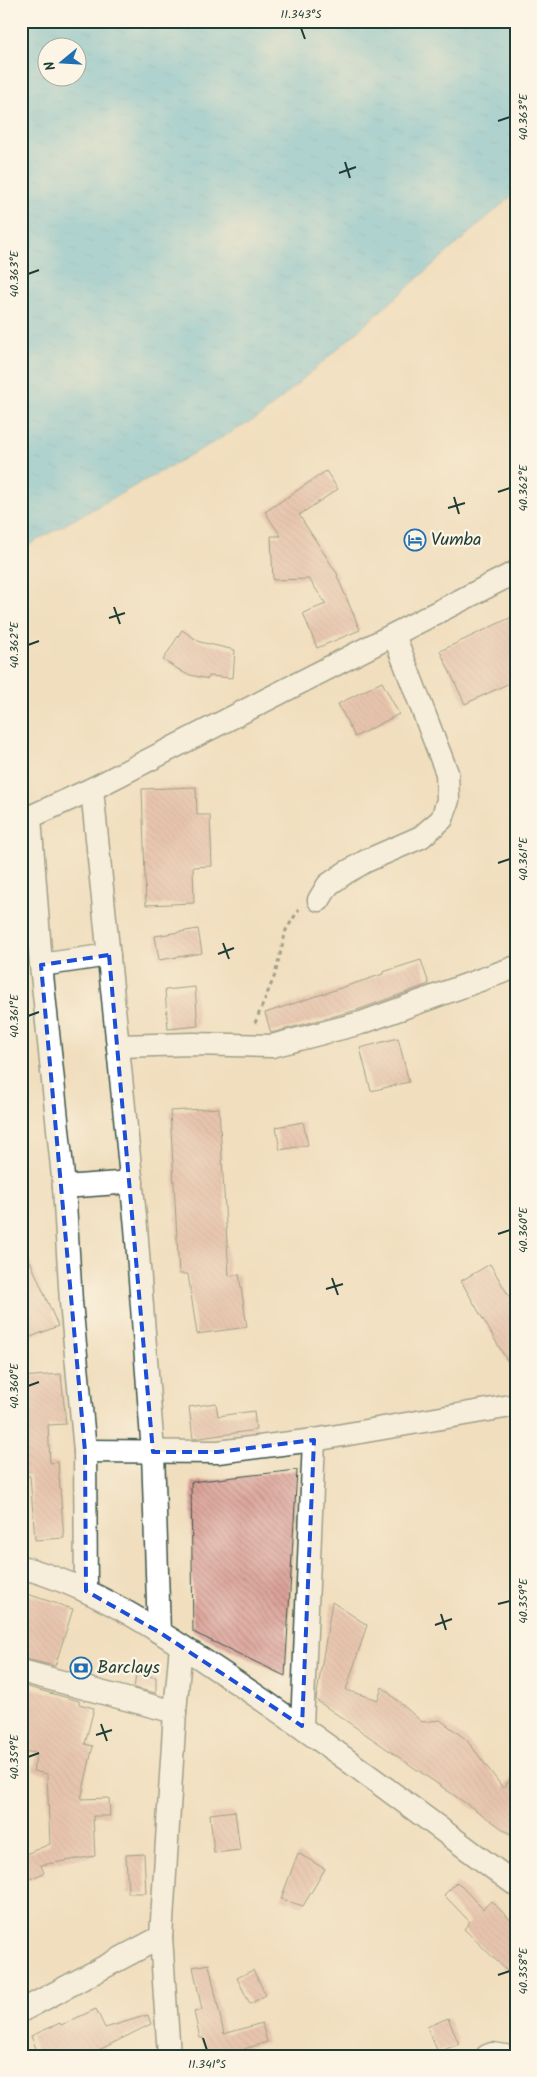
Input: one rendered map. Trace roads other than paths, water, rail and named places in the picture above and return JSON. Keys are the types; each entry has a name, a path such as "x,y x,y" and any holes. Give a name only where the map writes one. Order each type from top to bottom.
{"street":[{"path":"86,1591 85,1451 72,1311 64,1187 26,819 92,789 516,572"},
{"path":"319,900 328,885 345,873 366,861 421,837 442,819 448,800 447,773 394,635"},
{"path":"92,789 132,1182 153,1452 160,1632"},
{"path":"41,965 109,955"},
{"path":"118,1046 193,1044 272,1046 361,1023 516,967"},
{"path":"64,1187 132,1182"},
{"path":"85,1451 218,1452 314,1440 516,1404"},
{"path":"302,1726 314,1440"},
{"path":"21,1567 49,1574 86,1591 160,1632 302,1726 516,1885"},
{"path":"169,2056 161,1937 181,1646"},
{"path":"21,1671 175,1712"},
{"path":"21,2010 161,1937"},
{"path":"487,2056 492,2054 506,2056"}],"water":[{"path":"21,21 516,21 516,192 261,416 21,549"}],"place":[{"name":"Vumba","path":"415,540"},
{"name":"Barclays","path":"81,1668"}]}
